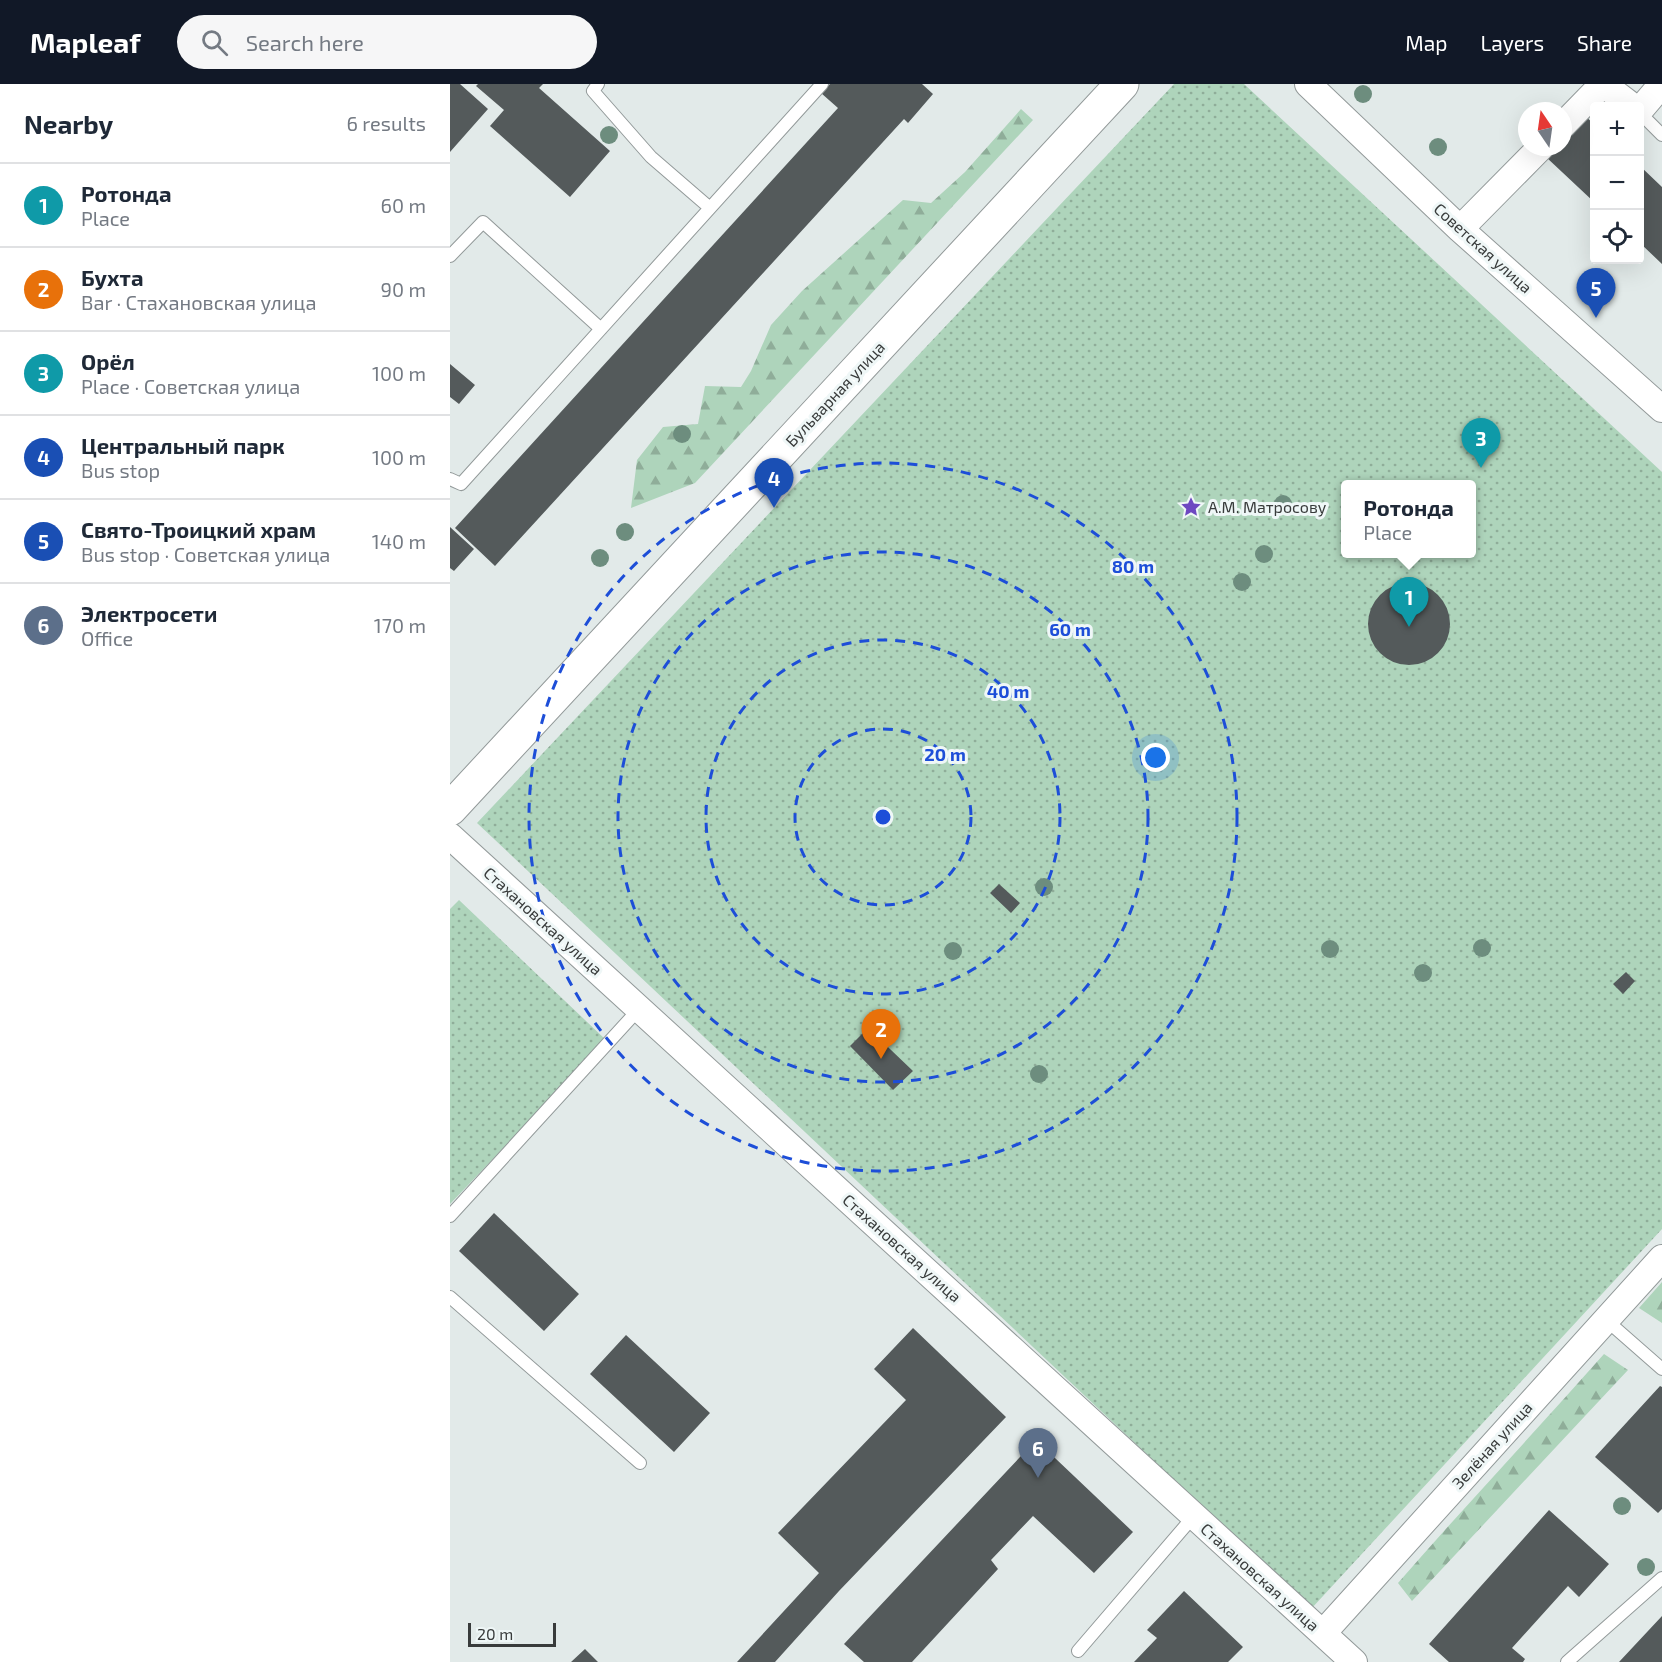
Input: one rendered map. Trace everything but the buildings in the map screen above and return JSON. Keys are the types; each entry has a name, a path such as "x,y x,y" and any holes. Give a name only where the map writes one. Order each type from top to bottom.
{"main road":[{"name":"Бульварная улица","path":"450,809 1122,84"}],"street":[{"name":"Советская улица","path":"1308,84 1460,229 1662,409"},
{"path":"1572,116 1603,84 1627,102"},
{"path":"1644,106 1662,84"},
{"path":"1460,229 1532,156"},
{"name":"Стахановская улица","path":"450,836 1354,1662"},
{"name":"Зелёная улица","path":"1323,1633 1662,1258"}],"lane":[{"path":"598,84 593,91 651,157 710,208"},
{"path":"450,478 460,484 822,84"},
{"path":"1644,115 1662,135"},
{"path":"450,256 483,222 601,329"},
{"path":"450,1216 639,1009"},
{"path":"450,1297 640,1463"},
{"path":"1605,1319 1662,1369"},
{"path":"1078,1651 1193,1516"},
{"path":"1570,1661 1662,1578"}],"green space":[{"path":"1174,84 1244,84 1662,472 1662,1229 1311,1609 477,823"},
{"path":"1021,109 1033,120 695,483 631,508 637,460 663,427 698,424 705,386 741,387 751,371 771,325 802,291 903,200 931,203 965,172"},
{"path":"459,900 606,1040 450,1204 450,909"},
{"path":"1662,1282 1662,1323 1639,1308"},
{"path":"1604,1354 1628,1370 1412,1601 1398,1583"}],"place":[{"name":"Свято-Троицкий храм","path":"1596,318"},
{"name":"Орёл","path":"1481,468"},
{"name":"А.М. Матросову","path":"1191,507"},
{"name":"Центральный парк","path":"774,508"},
{"name":"Ротонда","path":"1409,627"},
{"name":"Бухта","path":"881,1059"},
{"name":"Электросети","path":"1038,1478"}]}
